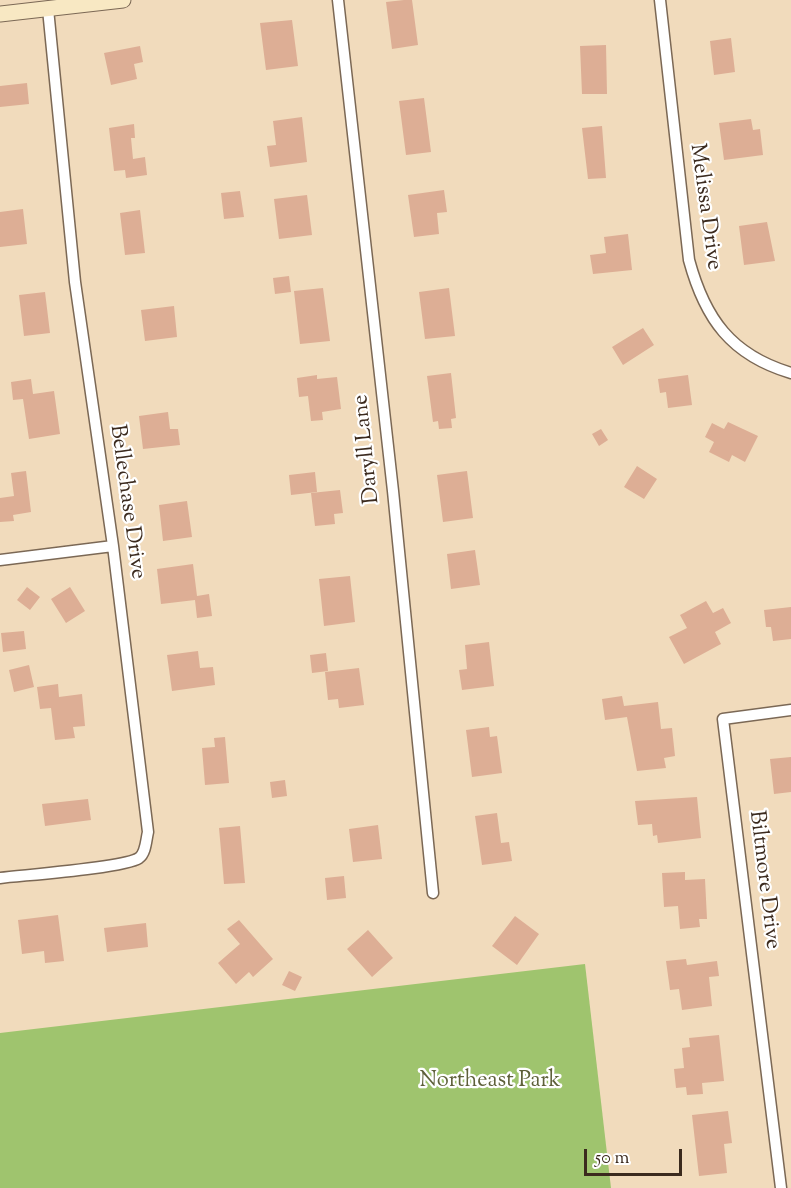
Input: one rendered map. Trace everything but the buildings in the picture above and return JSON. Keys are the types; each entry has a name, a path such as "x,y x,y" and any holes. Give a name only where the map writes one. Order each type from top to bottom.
{"street":[{"path":"0,14 123,0"},
{"name":"Daryll Lane","path":"338,0 393,491 433,894"},
{"name":"Melissa Drive","path":"660,0 686,239 696,287 721,332 754,359 791,373"},
{"name":"Bellechase Drive","path":"0,878 116,864 138,858 144,850 148,832 113,546 75,282 48,9"},
{"path":"0,560 113,546"},
{"name":"Biltmore Drive","path":"782,1188 723,719 791,711"}],"green space":[{"name":"Northeast Park","path":"585,964 611,1188 0,1188 0,1033"}]}
